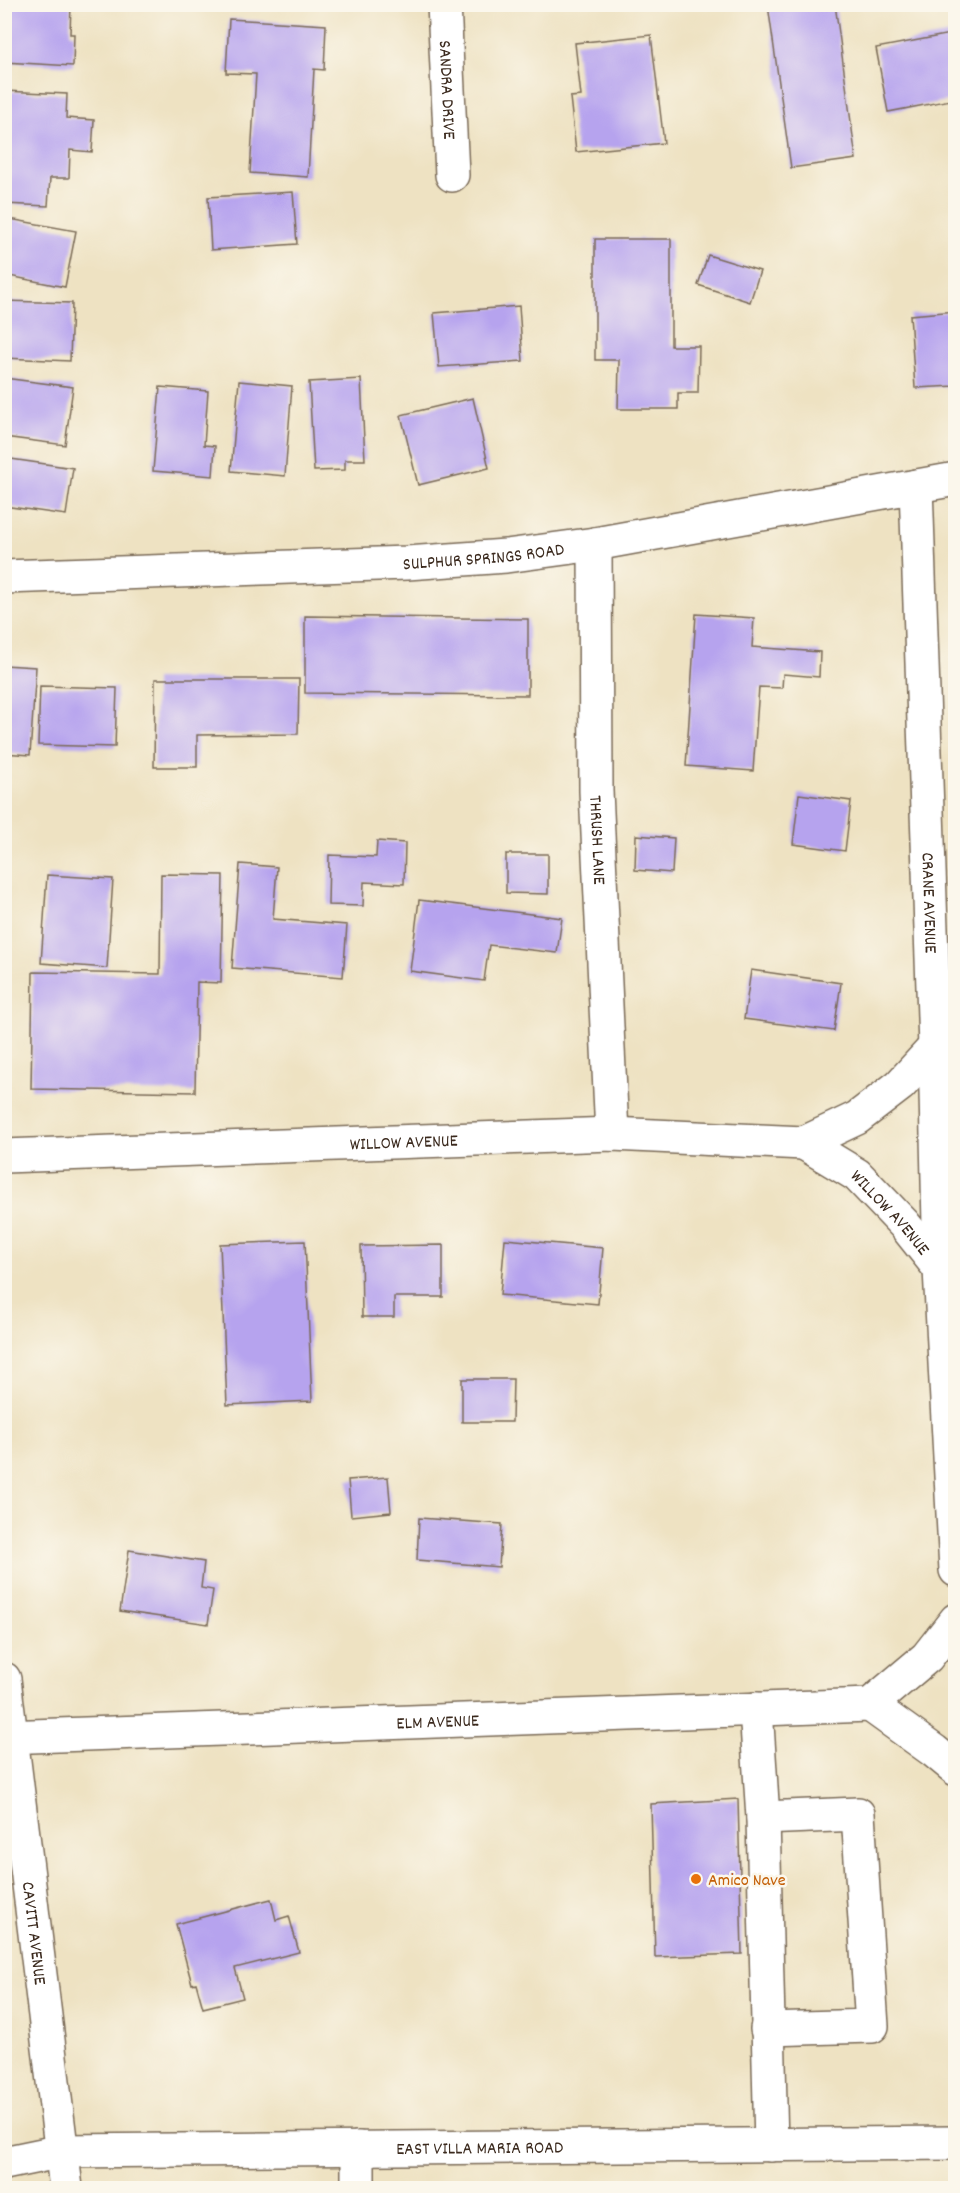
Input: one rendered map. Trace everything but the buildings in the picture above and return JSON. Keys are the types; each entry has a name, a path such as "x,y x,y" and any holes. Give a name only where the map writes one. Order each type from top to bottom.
{"street":[{"name":"SANDRA DRIVE","path":"444,4 452,175"},
{"name":"SULPHUR SPRINGS ROAD","path":"4,577 407,563 506,556 595,544 956,479"},
{"name":"CRANE AVENUE","path":"916,486 935,1047 940,1269 953,1445 956,1570"},
{"name":"THRUSH LANE","path":"595,544 596,791 612,1134"},
{"name":"WILLOW AVENUE","path":"4,1156 612,1134 804,1143 857,1118 900,1085 935,1047"},
{"name":"WILLOW AVENUE","path":"804,1143 856,1175 904,1224 940,1269"},
{"path":"956,1620 927,1657 870,1705 956,1769"},
{"name":"CAVITT AVENUE","path":"4,1679 8,1737 66,2188"},
{"name":"ELM AVENUE","path":"8,1737 870,1705"},
{"path":"756,1709 763,1818 771,2145"},
{"path":"763,1818 858,1814 872,2026 767,2029"},
{"name":"EAST VILLA MARIA ROAD","path":"4,2163 62,2151 956,2143"},
{"path":"358,2148 358,2188"}],"place":[{"name":"Amico Nave","path":"696,1879"}]}
